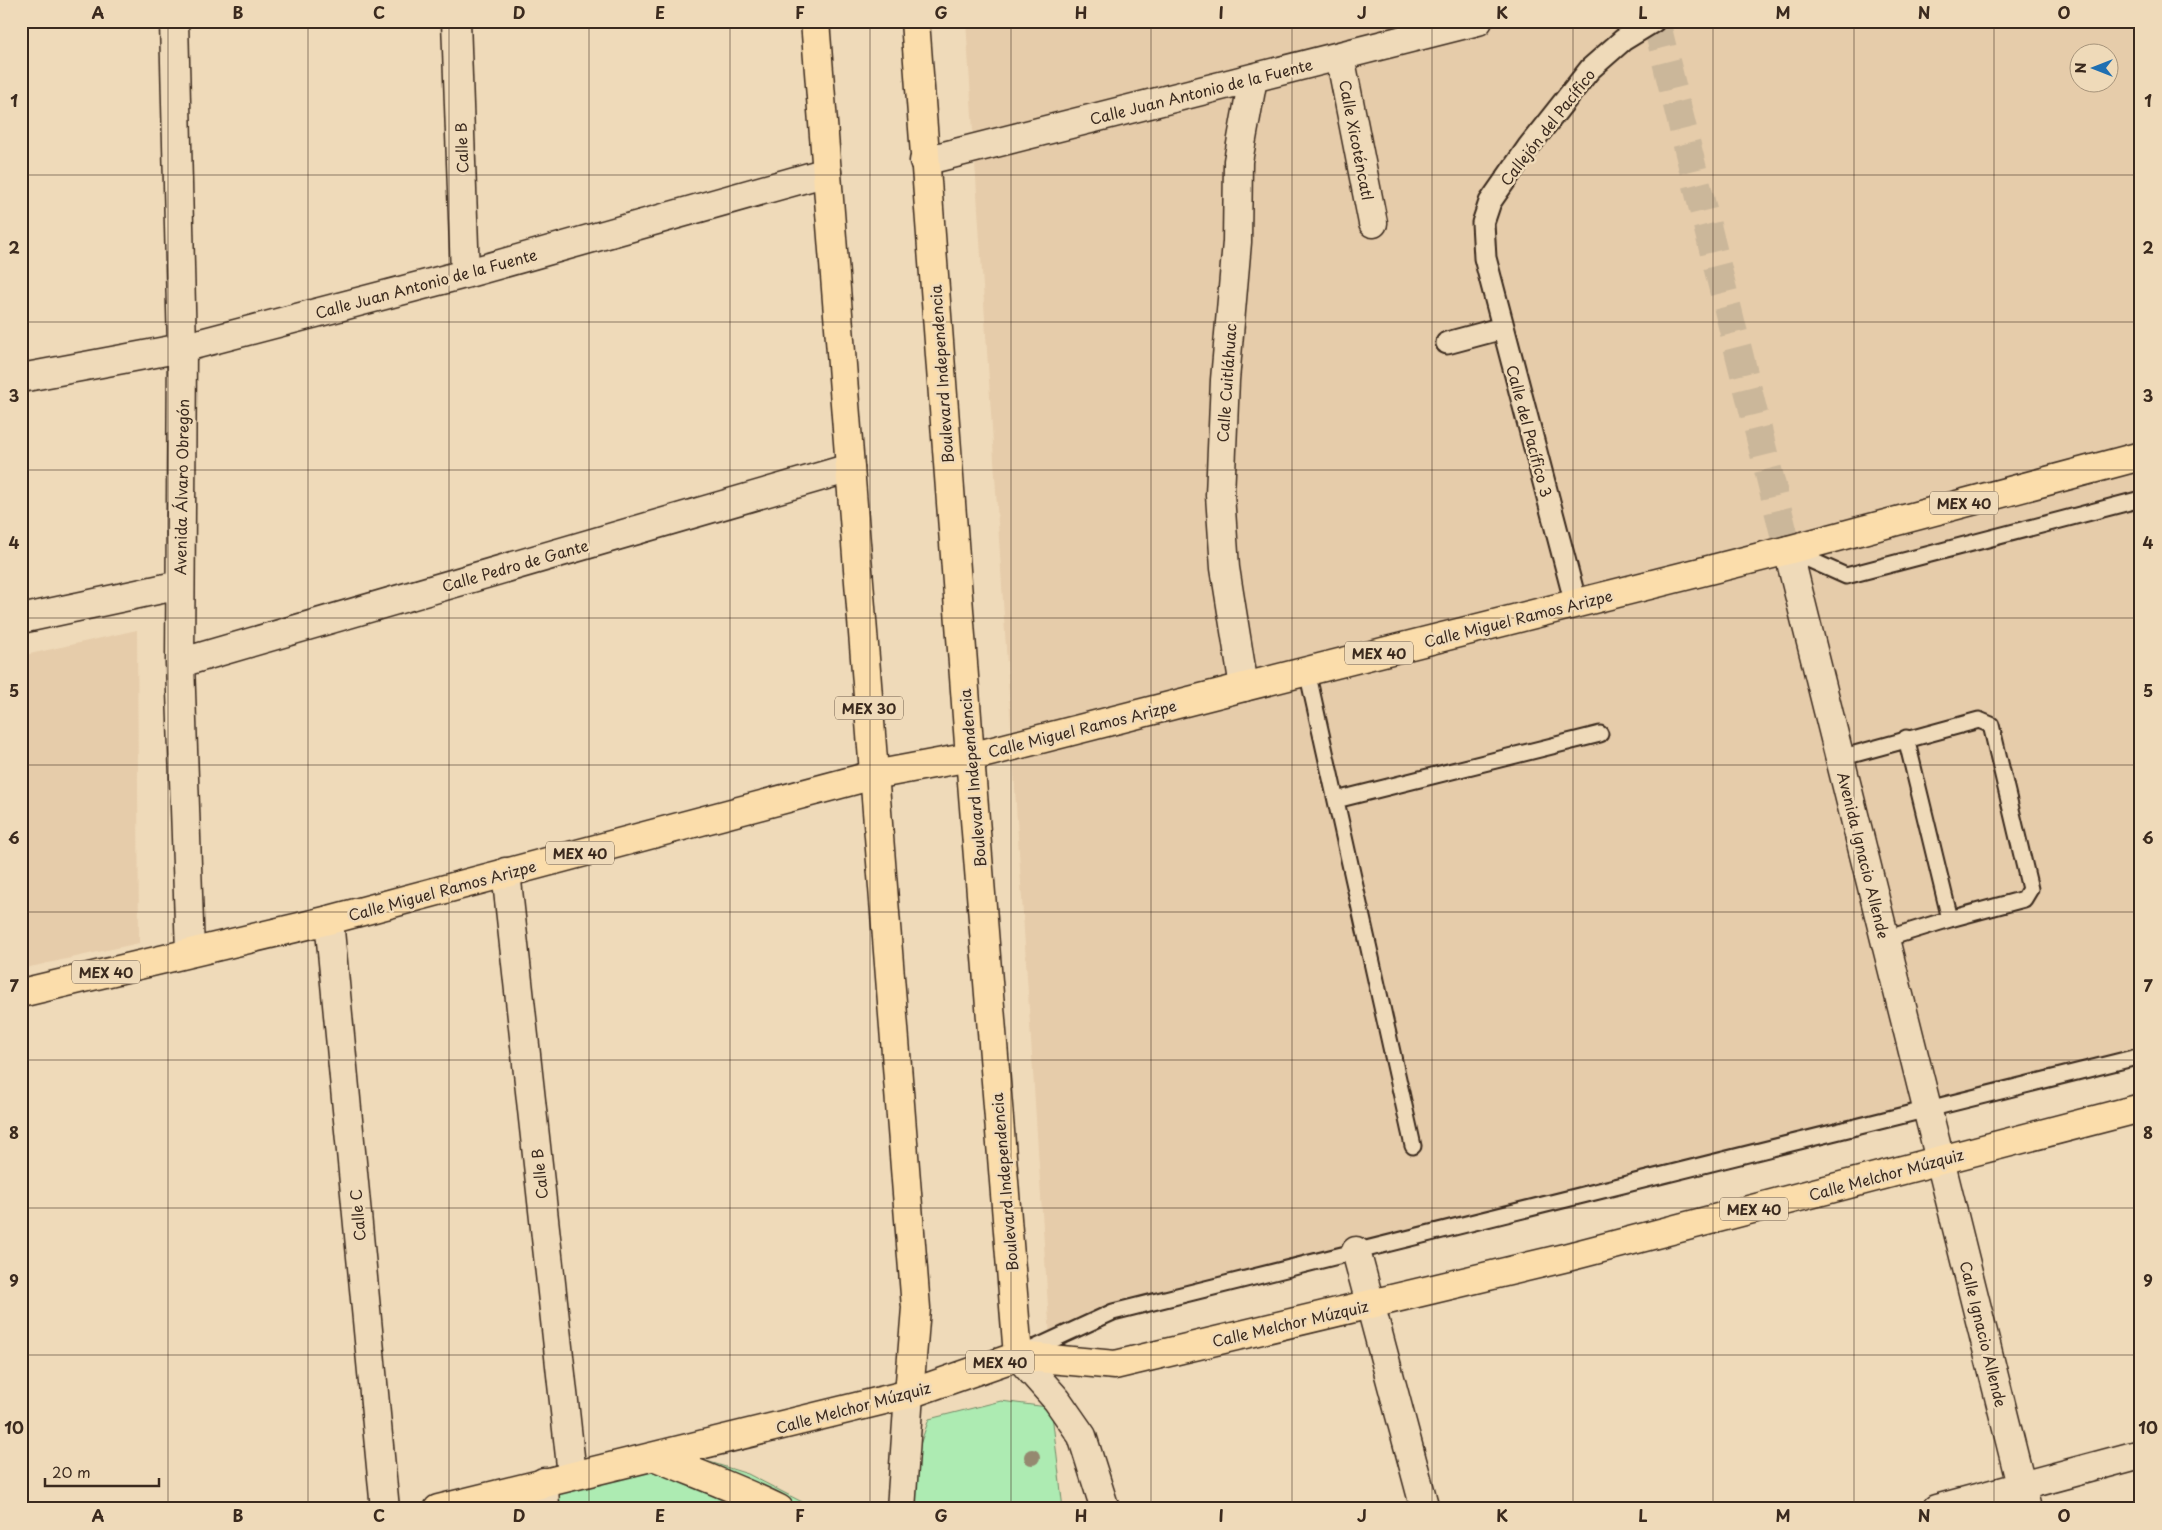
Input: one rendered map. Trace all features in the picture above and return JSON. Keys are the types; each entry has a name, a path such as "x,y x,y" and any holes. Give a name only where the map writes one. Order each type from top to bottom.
{"main road":[{"name":"MEX 30","path":"815,21 916,1308 909,1394"},
{"name":"Boulevard Independencia","path":"915,21 924,161 1018,1356"},
{"name":"Calle Miguel Ramos Arizpe","path":"21,993 329,920 874,775 970,756 1244,688 1788,550 2141,456"},
{"name":"Calle Melchor Múzquiz","path":"440,1508 545,1496 572,1476 909,1394 1018,1356 1115,1365 1568,1257 2141,1108"},
{"path":"656,1457 702,1477 741,1490 779,1509"}],"street":[{"name":"Avenida Álvaro Obregón","path":"174,21 182,348 180,663 190,952"},
{"name":"Calle B","path":"456,21 465,274"},
{"name":"Calle Juan Antonio de la Fuente","path":"924,161 1340,56 1405,30 1478,21"},
{"name":"Callejón del Pacífico","path":"1485,258 1483,223 1490,202 1529,146 1590,69 1623,40 1654,21"},
{"name":"Calle Xicoténcatl","path":"1340,56 1373,223"},
{"name":"Calle Cuitláhuac","path":"1244,688 1225,568 1220,495 1225,380 1237,242 1238,161 1253,78"},
{"name":"Calle Juan Antonio de la Fuente","path":"21,378 182,348 465,274 827,172"},
{"name":"Calle del Pacífico 3","path":"1485,258 1576,604"},
{"path":"1447,342 1504,328"},
{"name":"Calle Pedro de Gante","path":"180,663 850,468"},
{"name":"Avenida Ignacio Allende","path":"1788,550 1940,1160"},
{"path":"21,619 180,585"},
{"name":"Calle B","path":"506,872 572,1476"},
{"name":"Calle C","path":"329,920 385,1509"},
{"name":"Calle Ignacio Allende","path":"1940,1160 2025,1497"},
{"path":"1356,1250 1425,1509"},
{"path":"1018,1356 1057,1400 1082,1436 1105,1509"},
{"path":"901,1509 909,1394"},
{"path":"1936,1509 2025,1497 2141,1454"}],"lane":[{"path":"1788,550 1846,576 2141,499"},
{"path":"1307,672 1414,1146"},
{"path":"1840,758 1906,738 1979,720 1991,725 2030,889 2024,899 1885,939"},
{"path":"1336,800 1600,734"},
{"path":"1906,738 1950,919"},
{"path":"1018,1356 1113,1312 2141,1056"}],"shaded area":[{"path":"966,21 2141,21 2141,1058 1050,1338"},
{"path":"137,630 139,943 21,969 21,656"}],"green space":[{"path":"1001,1401 1047,1407 1052,1414 1063,1509 915,1509 916,1456 929,1419"},
{"path":"662,1447 748,1474 804,1503 810,1509 445,1509"}],"tunnel":[{"path":"1656,21 1788,550"}]}
